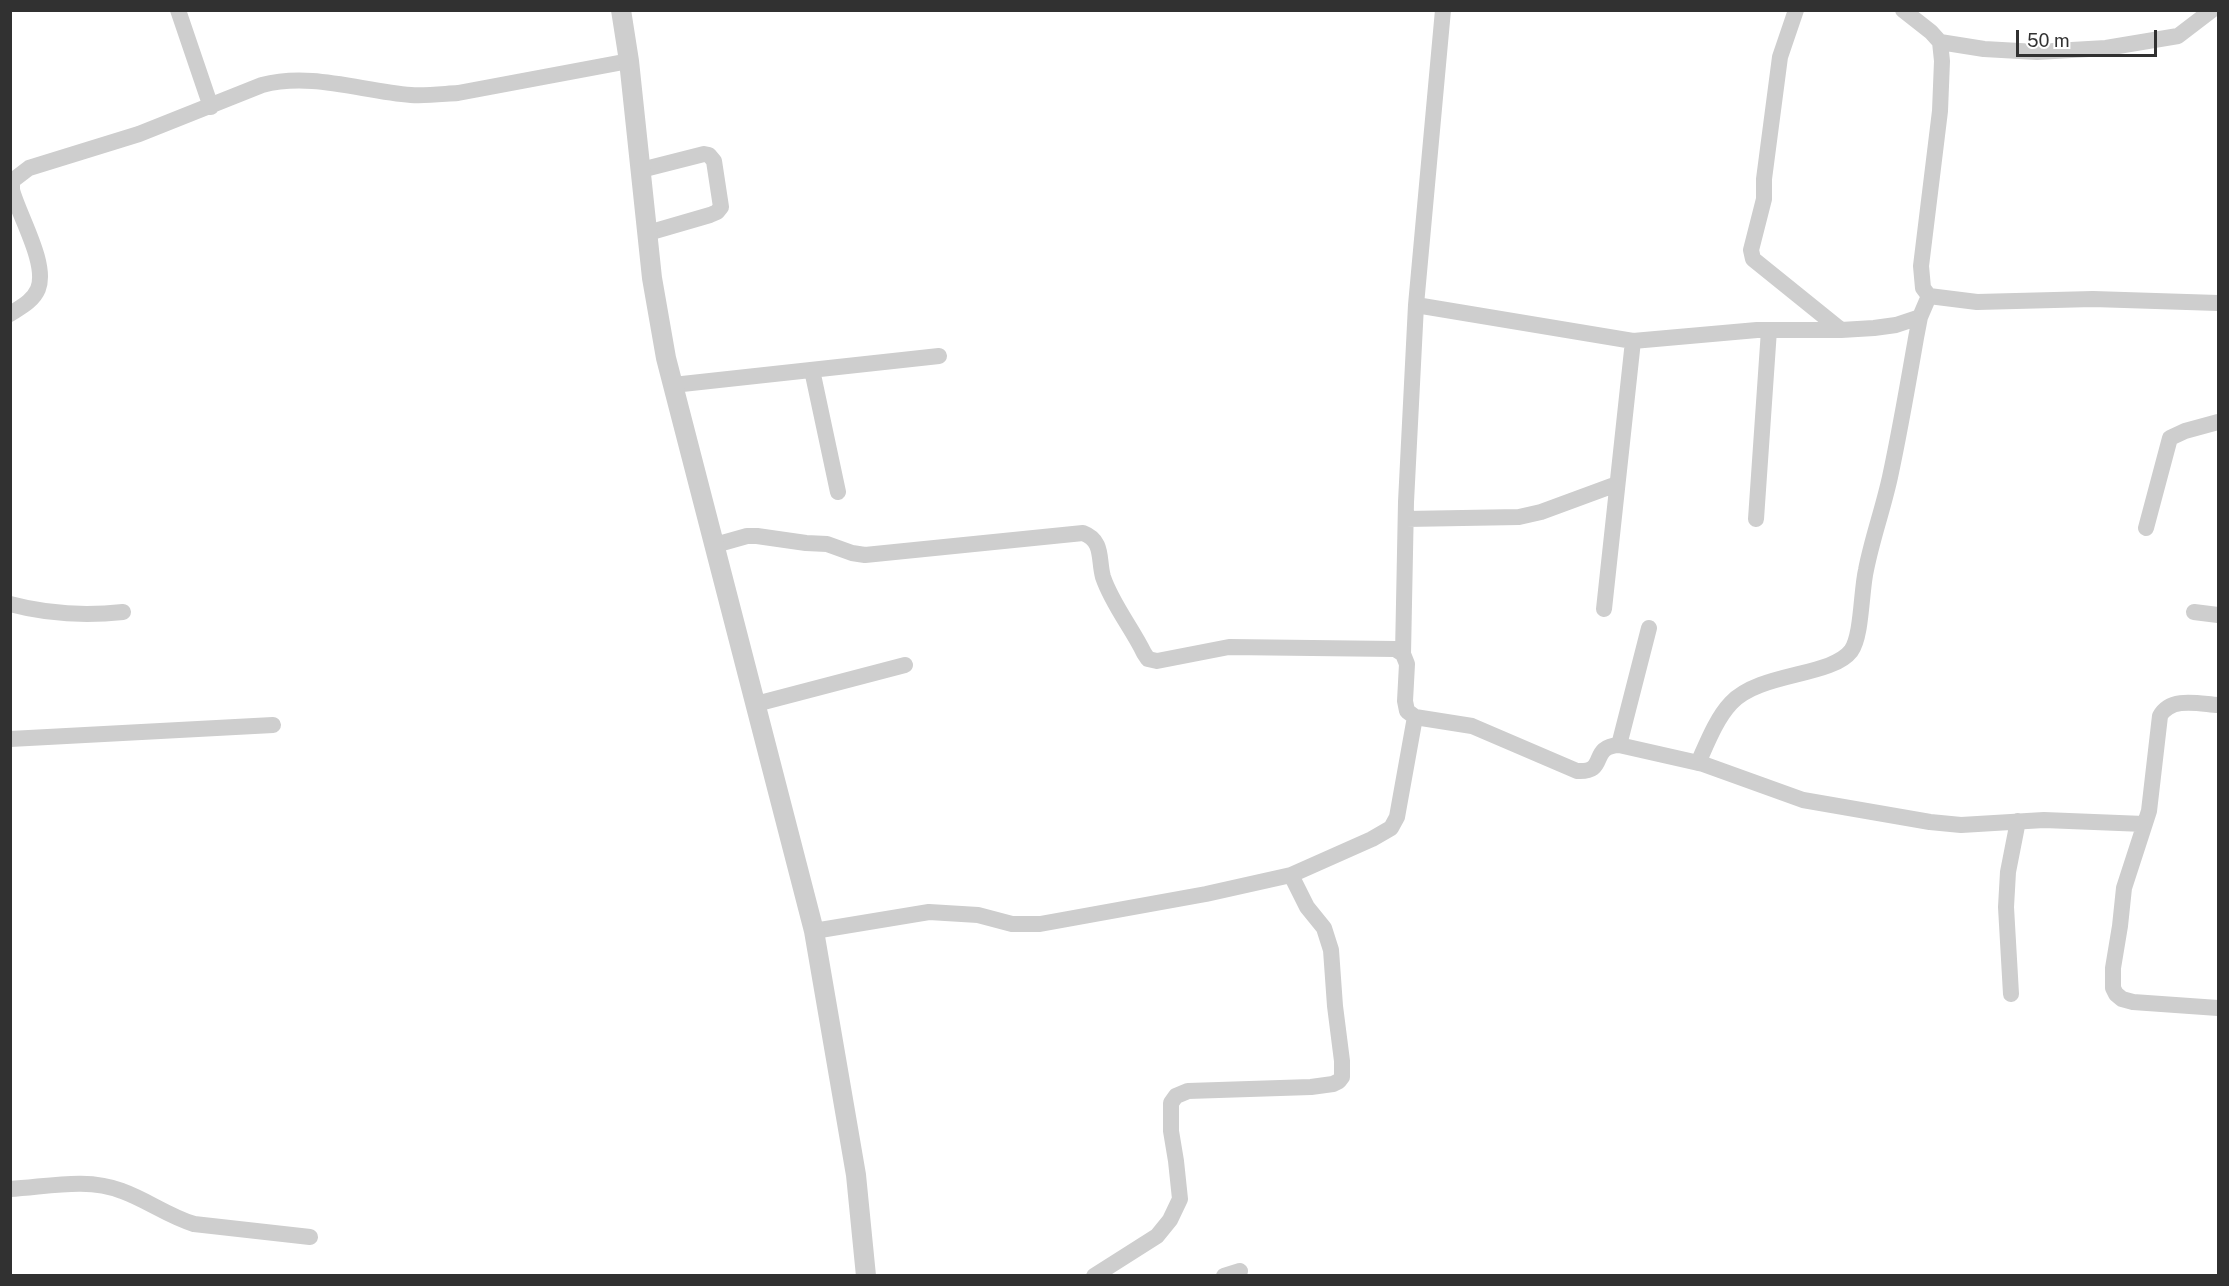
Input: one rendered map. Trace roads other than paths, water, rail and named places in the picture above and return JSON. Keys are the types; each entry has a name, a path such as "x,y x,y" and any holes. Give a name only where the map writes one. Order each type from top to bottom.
{"street":[{"path":"178,10 211,107"},
{"path":"621,10 629,61 656,306 673,385 814,931 856,1175 866,1275"},
{"path":"1443,10 1416,306 1406,519 1403,654 1407,664 1405,702 1407,711 1415,717 1472,726 1577,771 1591,771 1602,750 1608,746 1619,745 1698,763 1803,800 1944,824 1961,825 2018,820 2144,824"},
{"path":"1796,10 1780,57 1764,179 1764,200 1751,250 1753,259 1841,330"},
{"path":"1903,10 1940,42 1942,61 1941,99 1920,278 1929,296 1977,302 2093,299 2218,303"},
{"path":"2187,30 2189,10"},
{"path":"1940,42 1984,49 2047,52 2106,48 2178,36 2212,10"},
{"path":"10,314 30,300 38,290 40,280 36,257 15,201 11,180 29,168 139,134 262,85 279,81 314,81 413,95 433,95 458,93 629,61"},
{"path":"641,170 704,154 709,155 714,161 722,207 710,215 648,232"},
{"path":"1698,763 1724,713 1742,694 1784,677 1831,664 1842,659 1852,650 1857,639 1866,570 1889,479 1920,317 1929,296"},
{"path":"1416,306 1633,341 1769,330 1841,330 1896,325 1920,317"},
{"path":"1756,519 1769,330"},
{"path":"1604,609 1633,341"},
{"path":"673,385 939,356"},
{"path":"812,370 838,492"},
{"path":"2146,528 2170,438 2185,431 2218,422"},
{"path":"1406,519 1519,517 1541,512 1617,483"},
{"path":"715,545 747,536 757,536 826,544 852,554 865,555 1083,533 1097,544 1103,577 1148,659 1157,661 1229,647 1381,648 1395,649 1403,654"},
{"path":"10,604 43,612 104,614 123,612"},
{"path":"2194,612 2218,615"},
{"path":"1619,745 1649,628"},
{"path":"756,704 905,665"},
{"path":"2218,705 2178,703 2164,710 2160,716 2149,811 2124,888 2113,968 2113,988 2122,999 2133,1002 2218,1008"},
{"path":"814,931 929,912 978,915 1012,924 1049,923 1206,894 1291,874 1372,839 1391,828 1397,817 1415,717"},
{"path":"10,739 273,725"},
{"path":"2011,994 2006,907 2008,872 2018,820"},
{"path":"1094,1275 1157,1236 1170,1220 1180,1199 1170,1124 1171,1103 1176,1096 1188,1091 1311,1087 1333,1084 1339,1082 1342,1077 1331,950 1324,928 1307,907 1291,874"},
{"path":"10,1189 76,1184 103,1185 122,1191 177,1219 194,1224 310,1237"}]}
